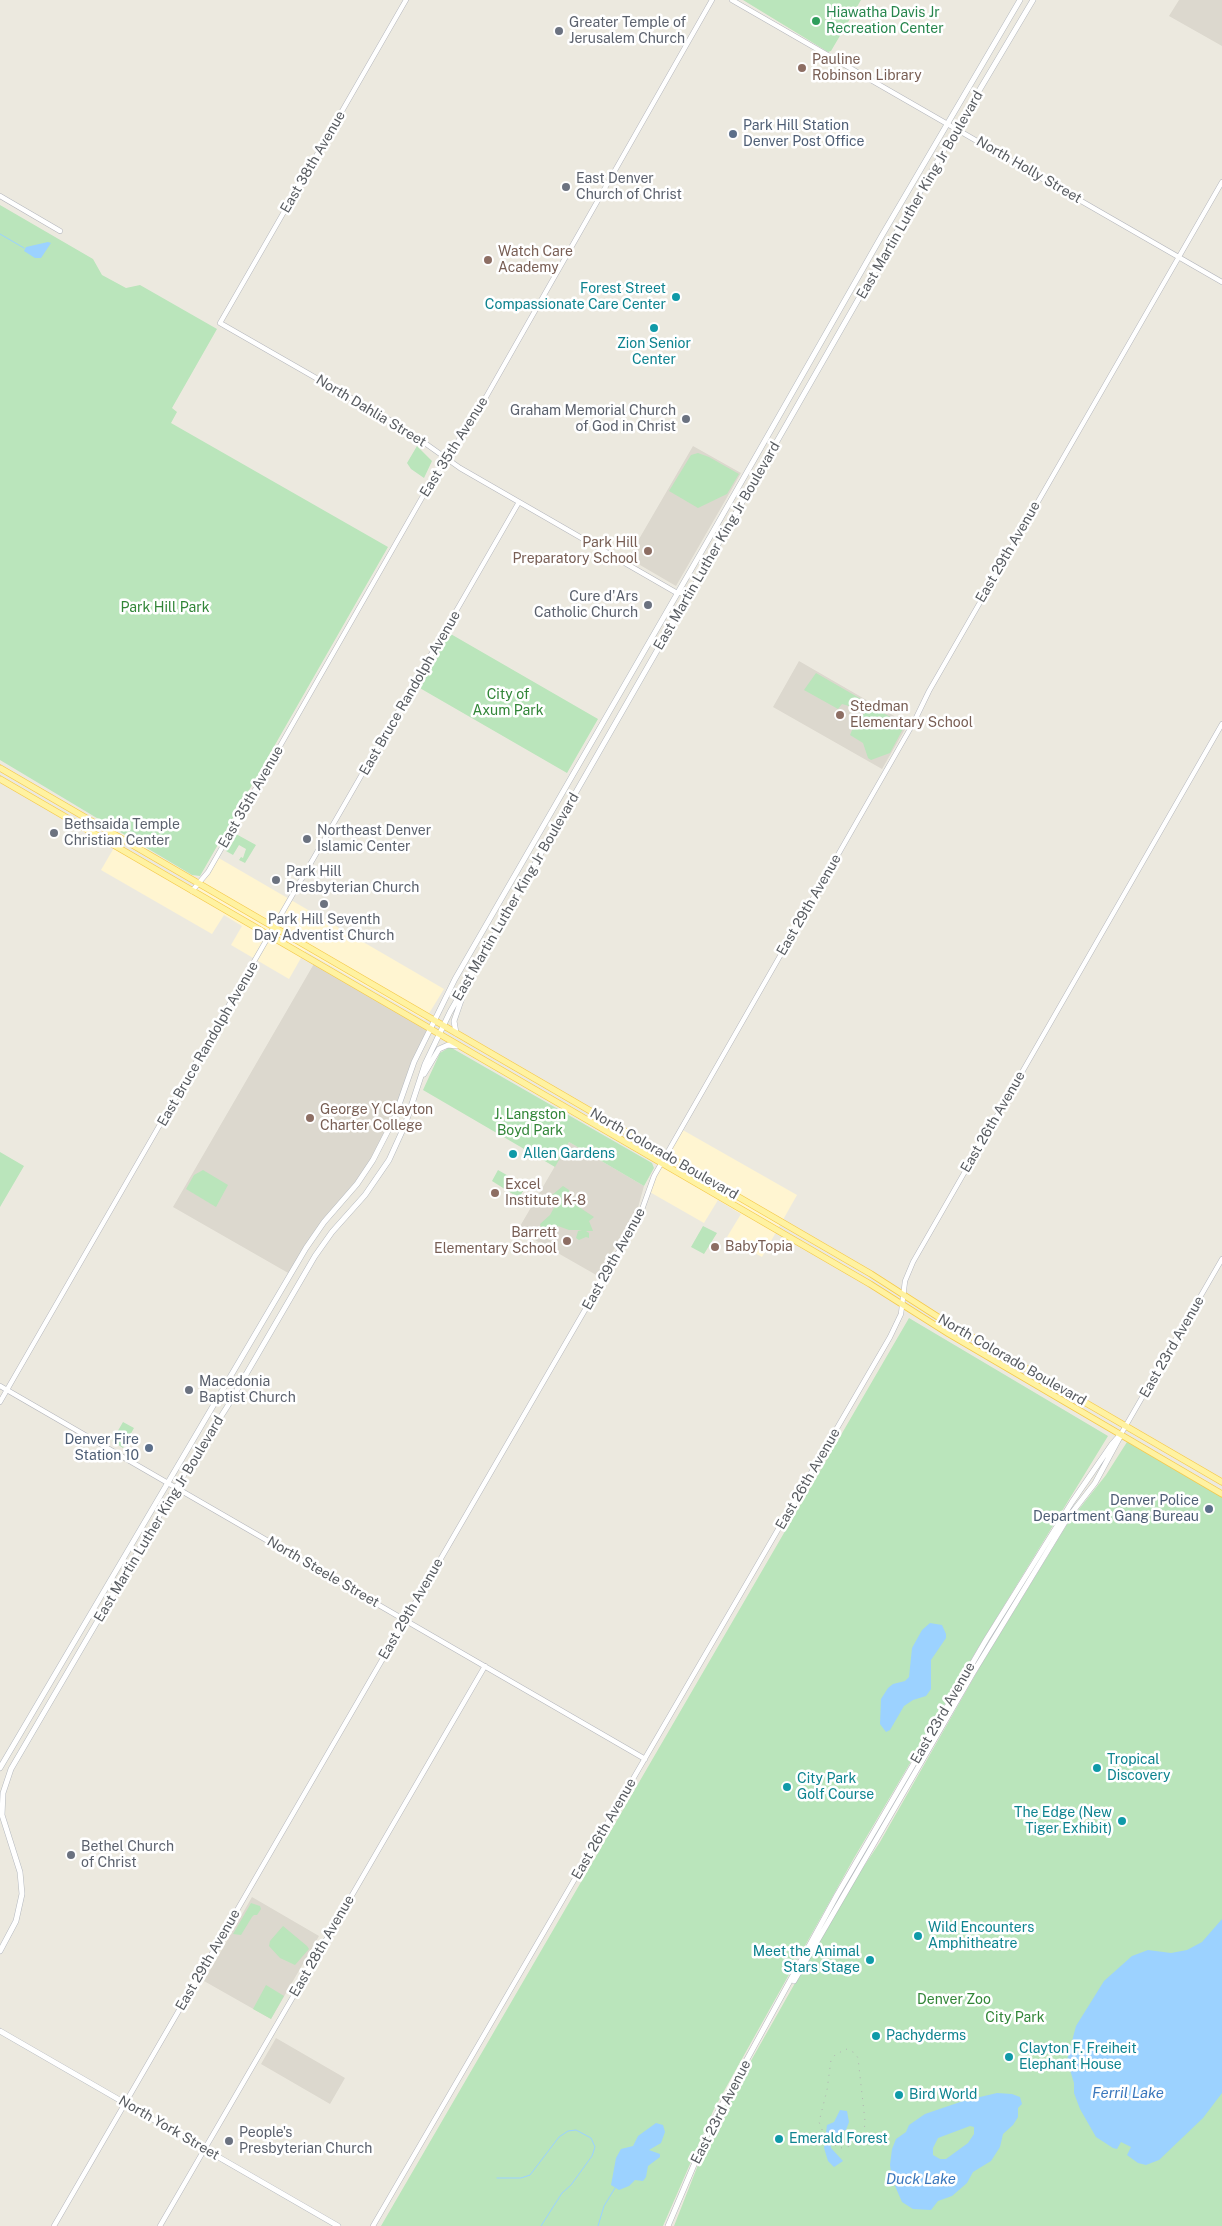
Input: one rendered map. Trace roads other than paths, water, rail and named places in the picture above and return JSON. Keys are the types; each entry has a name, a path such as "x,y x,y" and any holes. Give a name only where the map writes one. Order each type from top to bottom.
{"main road":[{"name":"East Martin Luther King Jr Boulevard","path":"0,1768 310,1240 357,1184 373,1160 391,1125 410,1073 434,1020 455,979 1020,0"},
{"name":"East Martin Luther King Jr Boulevard","path":"0,1951 17,1917 22,1889 18,1866 3,1822 3,1793 11,1769 175,1488 227,1407 321,1247 365,1195 389,1160 404,1125 415,1090 439,1034 469,978 1033,0"},
{"name":"North Colorado Boulevard","path":"0,768 666,1155 902,1293 938,1317 1222,1482"},
{"name":"North Colorado Boulevard","path":"0,779 902,1304 956,1339 1222,1494"},
{"path":"457,1034 454,1021 469,978"},
{"path":"415,1090 439,1049 450,1044 460,1046"},
{"name":"East 23rd Avenue","path":"668,2226 711,2125 838,1894 986,1640 1072,1502 1121,1434"},
{"name":"East 23rd Avenue","path":"780,2002 1015,1603 1067,1519 1095,1483 1121,1434"},
{"path":"1015,1603 1015,1598 1029,1571"},
{"name":"North York Street","path":"0,2030 338,2226"}],"street":[{"name":"East 38th Avenue","path":"220,323 406,0"},
{"name":"East 35th Avenue","path":"192,891 200,884 421,499 486,397 712,0"},
{"name":"North Holly Street","path":"732,0 1222,282"},
{"name":"East 29th Avenue","path":"54,2226 642,1213 650,1184 661,1163 1222,182"},
{"path":"0,196 60,231"},
{"name":"North Dahlia Street","path":"220,323 405,429 447,458 519,502 677,594"},
{"name":"East Bruce Randolph Avenue","path":"0,1402 519,502"},
{"path":"677,594 691,592"},
{"name":"East 26th Avenue","path":"373,2226 890,1337 898,1321 905,1280 913,1262 1222,724"},
{"name":"East 23rd Avenue","path":"1121,1434 1222,1259"},
{"name":"North Steele Street","path":"0,1386 645,1759"},
{"name":"East 28th Avenue","path":"160,2226 485,1666"}],"water":[{"path":"51,243 41,258 35,258 24,251 26,247"},
{"path":"930,1623 942,1625 946,1634 946,1638 931,1660 931,1689 926,1696 913,1700 904,1706 890,1730 886,1732 880,1724 881,1699 893,1684 905,1681 909,1677 912,1648 922,1630"},
{"name":"Ferril Lake","path":"1222,1919 1222,2093 1203,2118 1159,2160 1146,2165 1138,2163 1127,2155 1131,2147 1121,2142 1117,2149 1113,2148 1096,2137 1080,2109 1074,2093 1074,2083 1067,2060 1076,2026 1104,1981 1132,1956 1148,1950 1171,1953 1187,1950 1202,1942"},
{"name":"Duck Lake","path":"997,2093 1012,2094 1020,2097 1022,2104 1018,2108 1018,2117 1013,2125 1003,2134 1000,2147 991,2161 973,2172 967,2183 952,2196 938,2201 931,2210 913,2209 902,2202 892,2179 890,2165 892,2149 896,2139 906,2132 909,2125 925,2114 963,2101","holes":["970,2126 974,2127 974,2134 968,2143 946,2159 940,2159 933,2155 933,2148 938,2138"]},
{"path":"840,2110 847,2111 849,2122 846,2130 835,2134 830,2140 831,2148 843,2161 834,2167 828,2161 824,2148 827,2125 834,2122"},
{"path":"656,2123 663,2125 665,2132 661,2143 649,2150 660,2154 660,2157 648,2166 646,2177 643,2181 635,2180 629,2186 619,2190 611,2185 616,2158 621,2149 633,2146 638,2136"}],"waterway":[{"path":"0,234 24,248"},
{"path":"497,2178 521,2178 530,2175 559,2137 568,2131 576,2130 591,2138 595,2147 592,2156 571,2185 562,2193 541,2226"},
{"path":"598,2226 604,2206 615,2188"}],"railway":[{"path":"846,2049 855,2053 858,2058 865,2121 864,2133 860,2139 851,2146 842,2148 834,2145 825,2137 819,2122 827,2090 831,2060 835,2055 846,2049"}],"place":[{"name":"Hiawatha Davis Jr Recreation Center","path":"816,21"},
{"name":"Greater Temple of Jerusalem Church","path":"559,31"},
{"name":"Pauline Robinson Library","path":"802,68"},
{"name":"Park Hill Station Denver Post Office","path":"733,134"},
{"name":"East Denver Church of Christ","path":"566,187"},
{"name":"Watch Care Academy","path":"488,260"},
{"name":"Forest Street Compassionate Care Center","path":"676,297"},
{"name":"Zion Senior Center","path":"654,328"},
{"name":"Graham Memorial Church of God in Christ","path":"686,419"},
{"name":"Park Hill Preparatory School","path":"648,551"},
{"name":"Cure d'Ars Catholic Church","path":"648,605"},
{"name":"Stedman Elementary School","path":"840,715"},
{"name":"Bethsaida Temple Christian Center","path":"54,833"},
{"name":"Northeast Denver Islamic Center","path":"307,839"},
{"name":"Park Hill Presbyterian Church","path":"276,880"},
{"name":"Park Hill Seventh Day Adventist Church","path":"324,904"},
{"name":"George Y Clayton Charter College","path":"310,1118"},
{"name":"Allen Gardens","path":"513,1154"},
{"name":"Excel Institute K-8","path":"495,1193"},
{"name":"Barrett Elementary School","path":"567,1241"},
{"name":"BabyTopia","path":"715,1247"},
{"name":"Macedonia Baptist Church","path":"189,1390"},
{"name":"Denver Fire Station 10","path":"149,1448"},
{"name":"Denver Police Department Gang Bureau","path":"1209,1509"},
{"name":"Tropical Discovery","path":"1097,1768"},
{"name":"City Park Golf Course","path":"787,1787"},
{"name":"The Edge (New Tiger Exhibit)","path":"1122,1821"},
{"name":"Bethel Church of Christ","path":"71,1855"},
{"name":"Wild Encounters Amphitheatre","path":"918,1936"},
{"name":"Meet the Animal Stars Stage","path":"870,1960"},
{"name":"Pachyderms","path":"876,2036"},
{"name":"Clayton F. Freiheit Elephant House","path":"1009,2057"},
{"name":"Bird World","path":"899,2095"},
{"name":"Emerald Forest","path":"779,2139"},
{"name":"People's Presbyterian Church","path":"229,2141"}],"park label":[{"name":"Park Hill Park","path":"165,608"},
{"name":"City of Axum Park","path":"508,704"},
{"name":"J. Langston Boyd Park","path":"530,1124"},
{"name":"Denver Zoo","path":"954,2000"},
{"name":"City Park","path":"1015,2018"}]}
